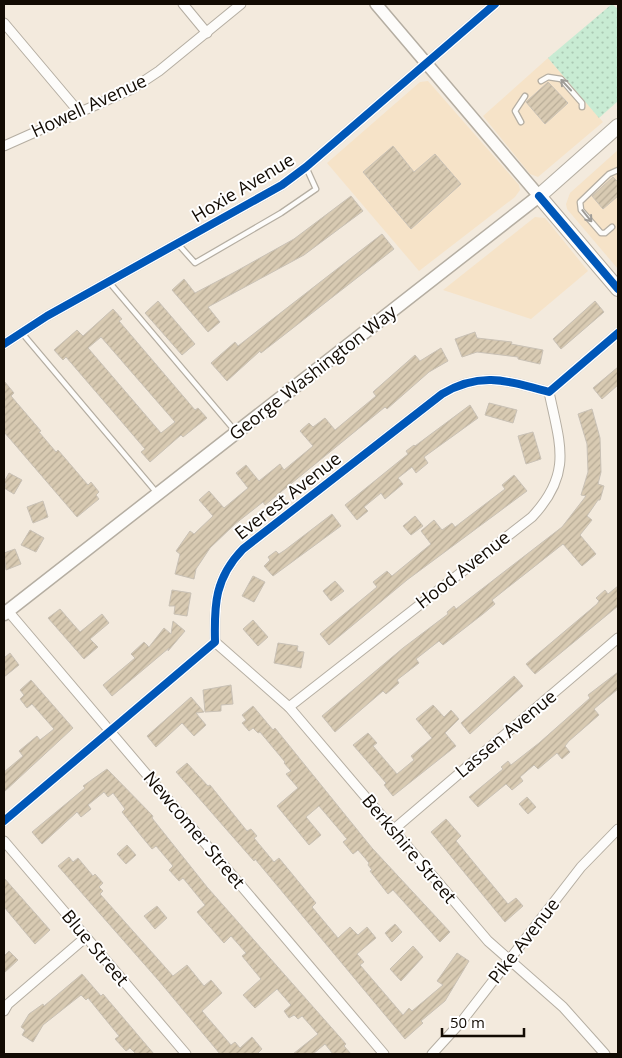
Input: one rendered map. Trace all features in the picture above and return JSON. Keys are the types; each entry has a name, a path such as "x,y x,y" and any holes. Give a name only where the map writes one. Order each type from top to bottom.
{"main road":[{"name":"George Washington Way","path":"5,611 237,433 539,196 618,126"},
{"path":"539,196 618,289"}],"street":[{"path":"183,4 208,33"},
{"name":"Howell Avenue","path":"4,146 132,89 159,71 208,33 241,4"},
{"path":"376,4 539,196"},
{"name":"Hoxie Avenue","path":"4,344 21,332 109,282 261,198 306,167 495,4"},
{"path":"4,23 79,112"},
{"path":"550,392 618,333"},
{"name":"Everest Avenue","path":"215,642 217,592 221,578 229,564 242,549 442,394 457,385 483,379 518,383 550,392"},
{"name":"Hood Avenue","path":"289,707 532,517 546,502 554,485 562,452 550,392"},
{"name":"Newcomer Street","path":"5,611 109,730 384,1054"},
{"name":"Lassen Avenue","path":"393,830 618,638"},
{"path":"4,821 215,642"},
{"name":"Berkshire Street","path":"215,642 289,707 488,941 563,1007 604,1054"},
{"name":"Pike Avenue","path":"432,1054 462,1021 581,867 618,828"},
{"name":"Blue Street","path":"4,841 186,1054"},
{"path":"4,1011 8,1004 86,938"}],"lane":[{"path":"542,82 548,77 561,79 582,102 582,107"},
{"path":"521,122 515,111 525,96"},
{"path":"178,244 195,263 281,213 316,189 306,167"},
{"path":"612,227 601,233 581,210 580,202 609,174 618,170"},
{"path":"109,282 237,433"},
{"path":"21,332 158,494"}],"shaded area":[{"path":"548,58 603,122 538,177 530,174 483,116"},
{"path":"428,81 519,185 520,190 515,197 419,271 327,163 420,82"},
{"path":"618,150 618,269 567,209 566,204 570,193"},
{"path":"535,217 545,218 588,271 531,319 443,290"}],"green space":[{"path":"612,4 618,9 618,101 599,118 548,58"}],"building":[{"path":"548,82 568,103 545,124 526,102"},
{"path":"393,146 414,172 435,154 461,184 411,229 363,172"},
{"path":"613,177 618,182 618,196 603,209 592,196"},
{"path":"351,196 363,211 304,255 208,307 220,322 208,332 172,290 184,279 195,293 294,239"},
{"path":"382,234 394,249 261,353 260,351 227,381 211,363 235,342 238,346"},
{"path":"158,301 195,344 182,355 145,313"},
{"path":"595,301 604,312 561,349 553,339"},
{"path":"113,309 122,319 119,321 195,410 198,408 207,418 183,437 181,435 150,462 141,452 145,449 66,357 63,360 54,350 77,330 83,336","holes":["101,337 175,422 161,433 88,348"]},
{"path":"475,332 477,338 512,342 511,344 543,350 540,364 518,359 518,357 477,352 462,357 455,339"},
{"path":"441,348 448,361 429,372 387,409 385,407 265,505 263,502 235,524 210,548 196,569 194,579 175,574 180,554 176,551 190,531 194,534 213,516 199,500 209,491 224,508 248,488 236,473 246,465 259,481 280,464 284,470 313,446 300,431 309,423 313,427 325,418 335,430 376,396 373,392 415,355 420,361"},
{"path":"618,367 618,385 602,399 593,388"},
{"path":"4,381 14,393 11,396 56,452 58,450 88,485 91,482 99,492 96,495 99,499 77,517 4,432"},
{"path":"489,403 517,410 513,423 485,415"},
{"path":"470,405 478,418 424,457 428,463 416,473 412,467 398,478 403,484 385,499 381,493 364,507 368,511 357,520 345,505 408,454 406,451"},
{"path":"592,409 600,438 601,472 598,484 604,486 600,500 598,500 587,516 592,520 580,535 596,554 582,566 563,544 492,600 495,604 483,614 443,645 439,641 416,659 419,663 397,680 399,683 386,694 383,691 335,732 322,716 403,648 448,614 447,612 454,606 456,609 562,527 586,496 581,495 588,472 587,444 578,414"},
{"path":"533,432 541,459 526,464 518,436"},
{"path":"9,473 22,480 14,494 4,488 6,484 4,482"},
{"path":"514,475 527,491 407,580 329,645 320,634 377,587 373,582 387,571 392,576 431,544 421,531 434,520 442,530 452,523 455,527 505,489 502,485"},
{"path":"43,501 48,517 33,523 27,507"},
{"path":"332,514 341,526 273,576 264,566 270,560 268,557 276,551 279,554 285,550"},
{"path":"415,516 423,526 411,535 403,526"},
{"path":"30,530 44,538 36,552 21,545"},
{"path":"15,549 21,564 6,570 4,553"},
{"path":"253,576 265,582 254,602 242,596"},
{"path":"335,581 344,591 331,601 323,591"},
{"path":"618,586 618,606 535,674 526,664 597,604 599,601 596,598 605,590 608,594"},
{"path":"172,590 191,593 187,616 174,614 175,606 169,606"},
{"path":"60,609 80,632 102,614 109,623 90,639 98,647 84,659 48,618"},
{"path":"253,620 268,637 258,646 243,629"},
{"path":"173,621 185,631 168,651 169,648 112,696 103,685 135,658 131,654 144,642 149,647 164,628 171,634"},
{"path":"278,643 298,646 297,651 304,652 301,668 274,663"},
{"path":"10,653 19,665 4,677 4,658"},
{"path":"618,672 618,689 594,709 599,715 569,741 565,746 570,752 562,759 557,753 538,769 534,765 520,777 523,781 512,790 506,784 478,807 469,797 503,769 501,767 508,761 511,765 539,743 590,698 588,695"},
{"path":"514,676 523,686 470,734 461,723"},
{"path":"31,680 73,728 4,792 4,772 23,756 19,751 37,736 40,740 54,729 32,704 27,708 20,699 24,695 20,690"},
{"path":"231,685 233,704 221,705 221,711 205,712 203,690"},
{"path":"191,697 204,712 196,713 206,725 194,736 182,723 156,747 147,736"},
{"path":"433,705 444,717 451,710 459,719 445,733 456,746 393,796 384,785 386,783 353,745 368,733 377,743 373,746 397,774 414,760 411,756 432,738 416,719"},
{"path":"253,706 273,730 275,728 372,848 450,932 440,942 393,890 388,894 370,871 372,870 368,865 369,863 358,850 353,854 343,842 347,839 319,806 306,817 321,835 309,845 277,806 298,788 286,774 291,771 285,762 260,732 258,733 253,728 249,731 242,723 246,720 242,715"},
{"path":"187,763 208,786 210,785 247,831 251,829 257,836 254,838 274,862 279,858 316,903 312,907 338,938 350,927 358,935 367,927 376,938 357,954 364,962 360,965 403,1015 409,1008 412,1011 443,985 437,981 457,953 469,961 445,1001 421,1021 423,1023 405,1039 255,859 254,861 176,772"},
{"path":"107,769 153,816 152,818 207,887 346,1044 344,1046 351,1054 333,1054 325,1044 313,1054 293,1054 318,1034 302,1016 298,1019 294,1015 289,1018 284,1011 291,1005 277,989 255,1008 243,995 261,979 242,956 246,953 231,936 224,943 197,912 205,905 183,878 179,881 169,870 173,866 156,846 152,849 142,837 122,812 125,809 113,793 108,797 104,792 88,805 91,809 81,817 77,812 42,844 32,832 85,788 83,786"},
{"path":"527,797 536,807 528,814 519,804"},
{"path":"446,819 461,836 456,841 508,904 516,898 523,906 505,922 431,832"},
{"path":"127,845 136,855 126,864 117,854"},
{"path":"69,857 73,862 78,858 93,876 95,874 103,883 99,887 103,891 100,894 173,976 187,965 204,986 211,980 222,993 202,1011 231,1045 235,1042 240,1048 252,1037 262,1049 257,1054 220,1054 58,866"},
{"path":"4,878 50,930 35,944 4,907"},
{"path":"157,906 167,918 155,929 144,916"},
{"path":"395,924 402,932 392,942 385,933"},
{"path":"413,946 423,957 401,981 390,969"},
{"path":"9,951 18,960 4,973 4,956"},
{"path":"82,974 101,996 103,994 154,1054 136,1054 130,1048 126,1051 115,1039 119,1036 88,998 86,1000 81,995 43,1025 33,1042 22,1035 25,1030 21,1027 29,1014 43,1004 44,1006"}],"cycle path":[{"path":"4,344 47,316 282,185 306,167 495,4"},
{"path":"539,196 618,289"},
{"path":"4,821 215,642 215,616 218,592 227,570 243,549 442,394 469,382 482,380 520,384 549,392 618,333"}]}
